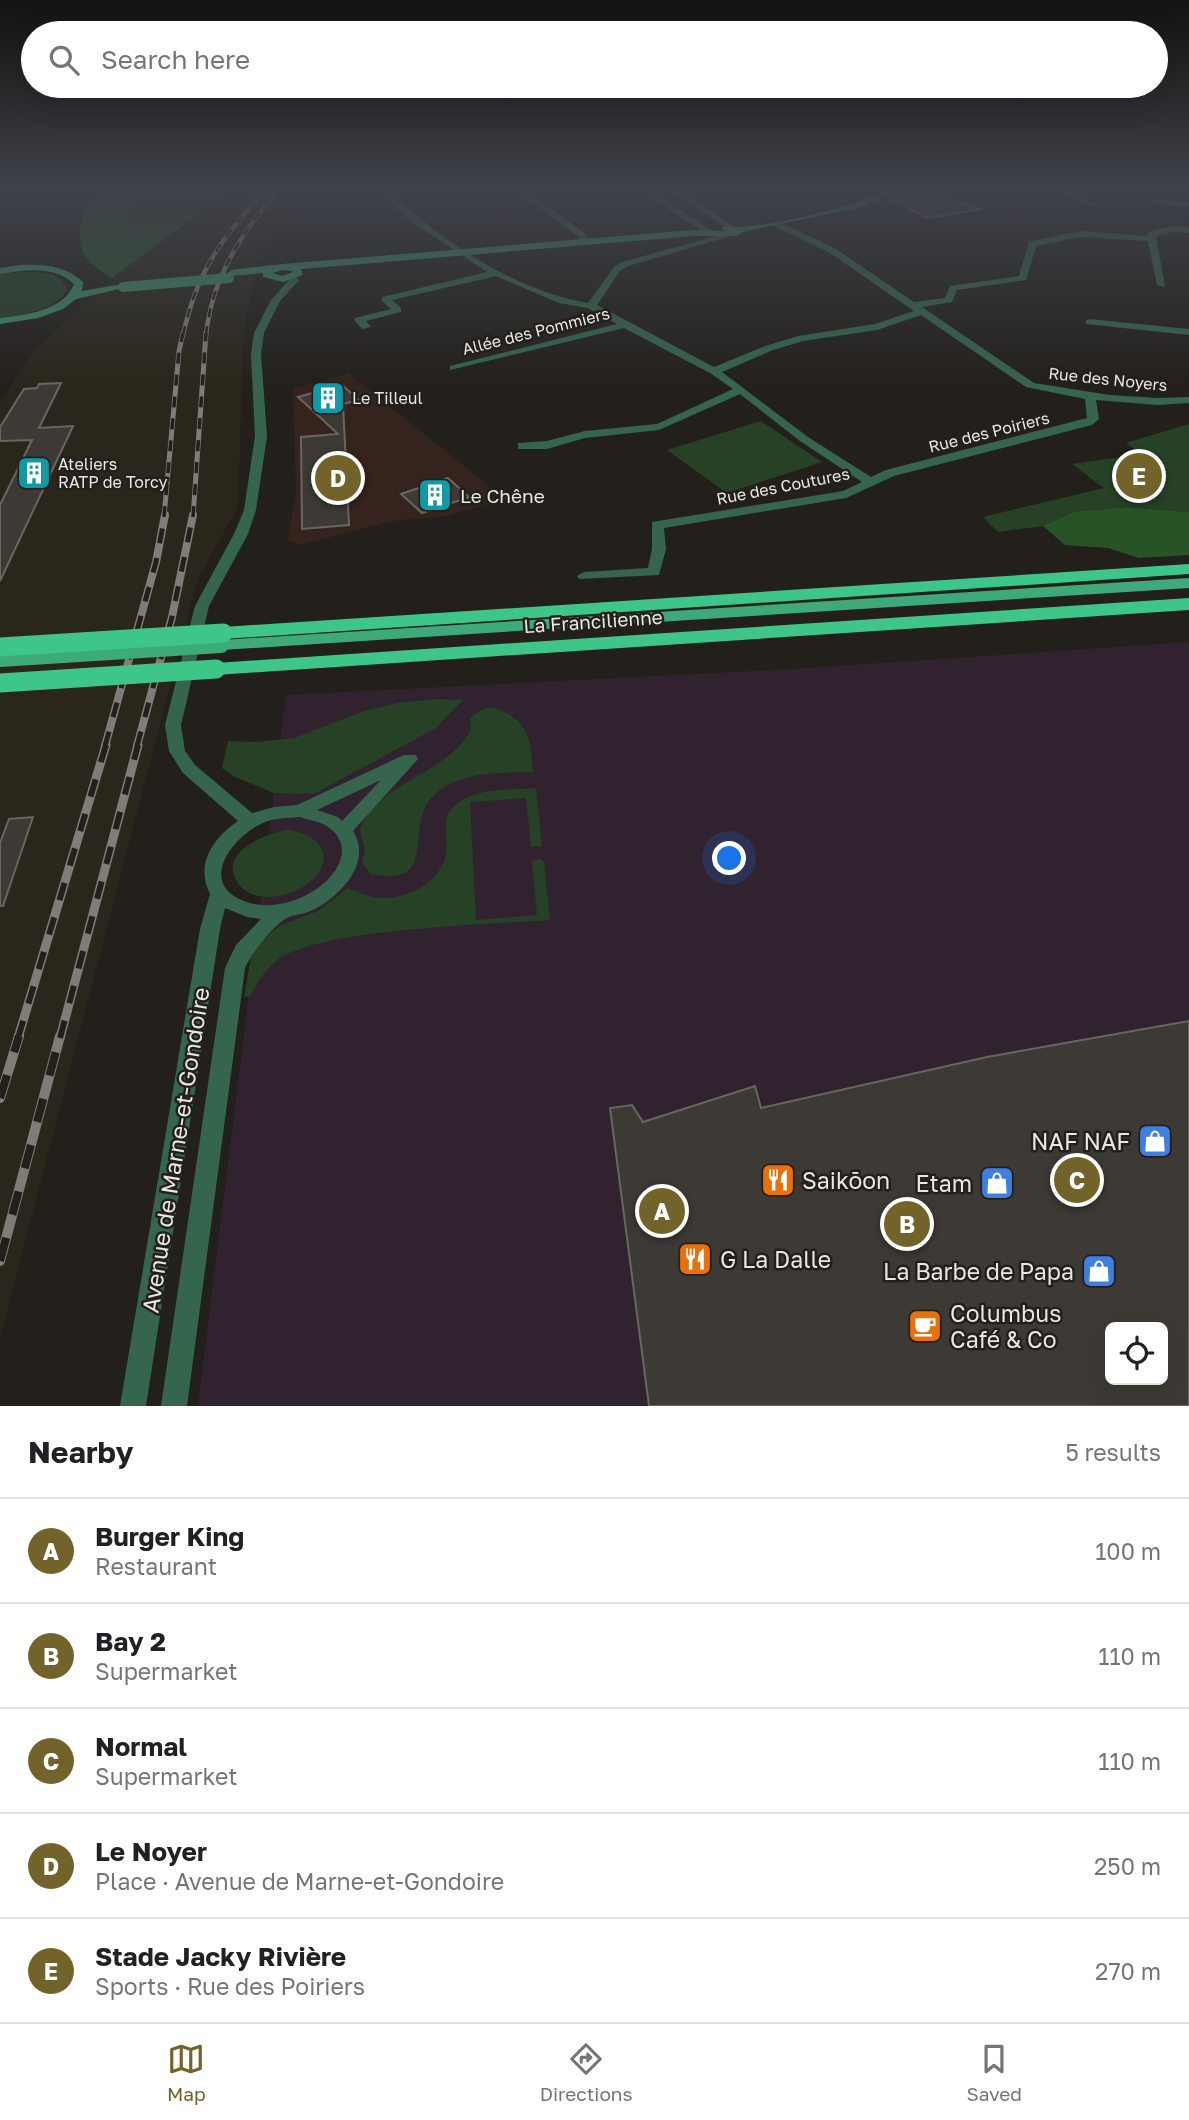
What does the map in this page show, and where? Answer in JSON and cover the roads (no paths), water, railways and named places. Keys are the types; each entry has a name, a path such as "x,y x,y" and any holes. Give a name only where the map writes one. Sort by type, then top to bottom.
{"highway":[{"name":"La Francilienne","path":"0,647 222,639 1189,569"},
{"name":"La Francilienne","path":"0,683 1189,604"}],"main road":[{"path":"0,271 51,270 74,278 79,284 125,285 230,275 272,275 323,265 420,257"},
{"path":"74,296 79,284"},
{"path":"0,321 56,308 74,296 125,285"},
{"path":"0,333 15,319"},
{"path":"0,659 222,639 1189,583"}],"street":[{"name":"Rue des Coutures","path":"468,257 496,273 562,301 591,306 714,371 804,439 869,481 864,487 846,494 657,526 659,549 654,572 584,576"},
{"path":"591,306 617,269 648,257"},
{"name":"Rue des Noyers","path":"841,257 1030,385 1044,390 1090,395 1169,402 1189,400"},
{"path":"714,371 769,348 802,338 877,327 918,308 949,300 953,288 1023,278 1029,257"},
{"path":"1156,257 1162,285"},
{"path":"250,821 189,769 177,751 173,725 202,606 241,534 250,510 261,436 257,344 265,319 294,279 294,272"},
{"path":"366,327 359,320 398,310 384,299 496,273"},
{"path":"272,275 280,295"},
{"path":"1090,322 1189,332"},
{"name":"Allée des Pommiers","path":"454,368 627,324"},
{"path":"522,446 547,445 584,435 659,427 741,389"},
{"name":"Rue des Poiriers","path":"869,481 890,473 1088,423 1093,419 1090,395"},
{"path":"300,811 410,759 344,830"},
{"path":"300,811 318,814 333,821 344,830 351,844 352,859 345,875 334,889 319,900 279,913 255,913 234,907 219,895 211,880 212,864 219,848 232,833 250,821 275,813 300,811"},
{"name":"Avenue de Marne-et-Gondoire","path":"133,1406 210,929 219,895"},
{"name":"Avenue de Marne-et-Gondoire","path":"174,1406 235,968 243,950 279,913"}],"railway":[{"path":"183,335 196,291 213,257"},
{"path":"206,335 215,295 231,257"},
{"path":"164,517 179,351 183,333"},
{"path":"193,517 206,333"},
{"path":"105,746 156,562 165,515"},
{"path":"137,746 172,617 193,515"},
{"path":"18,1038 106,745"},
{"path":"60,1038 138,745"},
{"path":"0,1098 19,1036"},
{"path":"0,1261 60,1036"}],"place":[{"name":"Le Tilleul","path":"328,398"},
{"name":"Ateliers RATP de Torcy","path":"34,473"},
{"name":"Stade Jacky Rivière","path":"1139,476"},
{"name":"Le Noyer","path":"338,478"},
{"name":"Le Chêne","path":"435,495"},
{"name":"NAF NAF","path":"1155,1141"},
{"name":"Saikōon","path":"778,1180"},
{"name":"Normal","path":"1077,1180"},
{"name":"Etam","path":"997,1183"},
{"name":"Burger King","path":"662,1211"},
{"name":"Bay 2","path":"907,1224"},
{"name":"G La Dalle","path":"695,1259"},
{"name":"La Barbe de Papa","path":"1099,1271"},
{"name":"Columbus Café & Co","path":"925,1326"}]}
